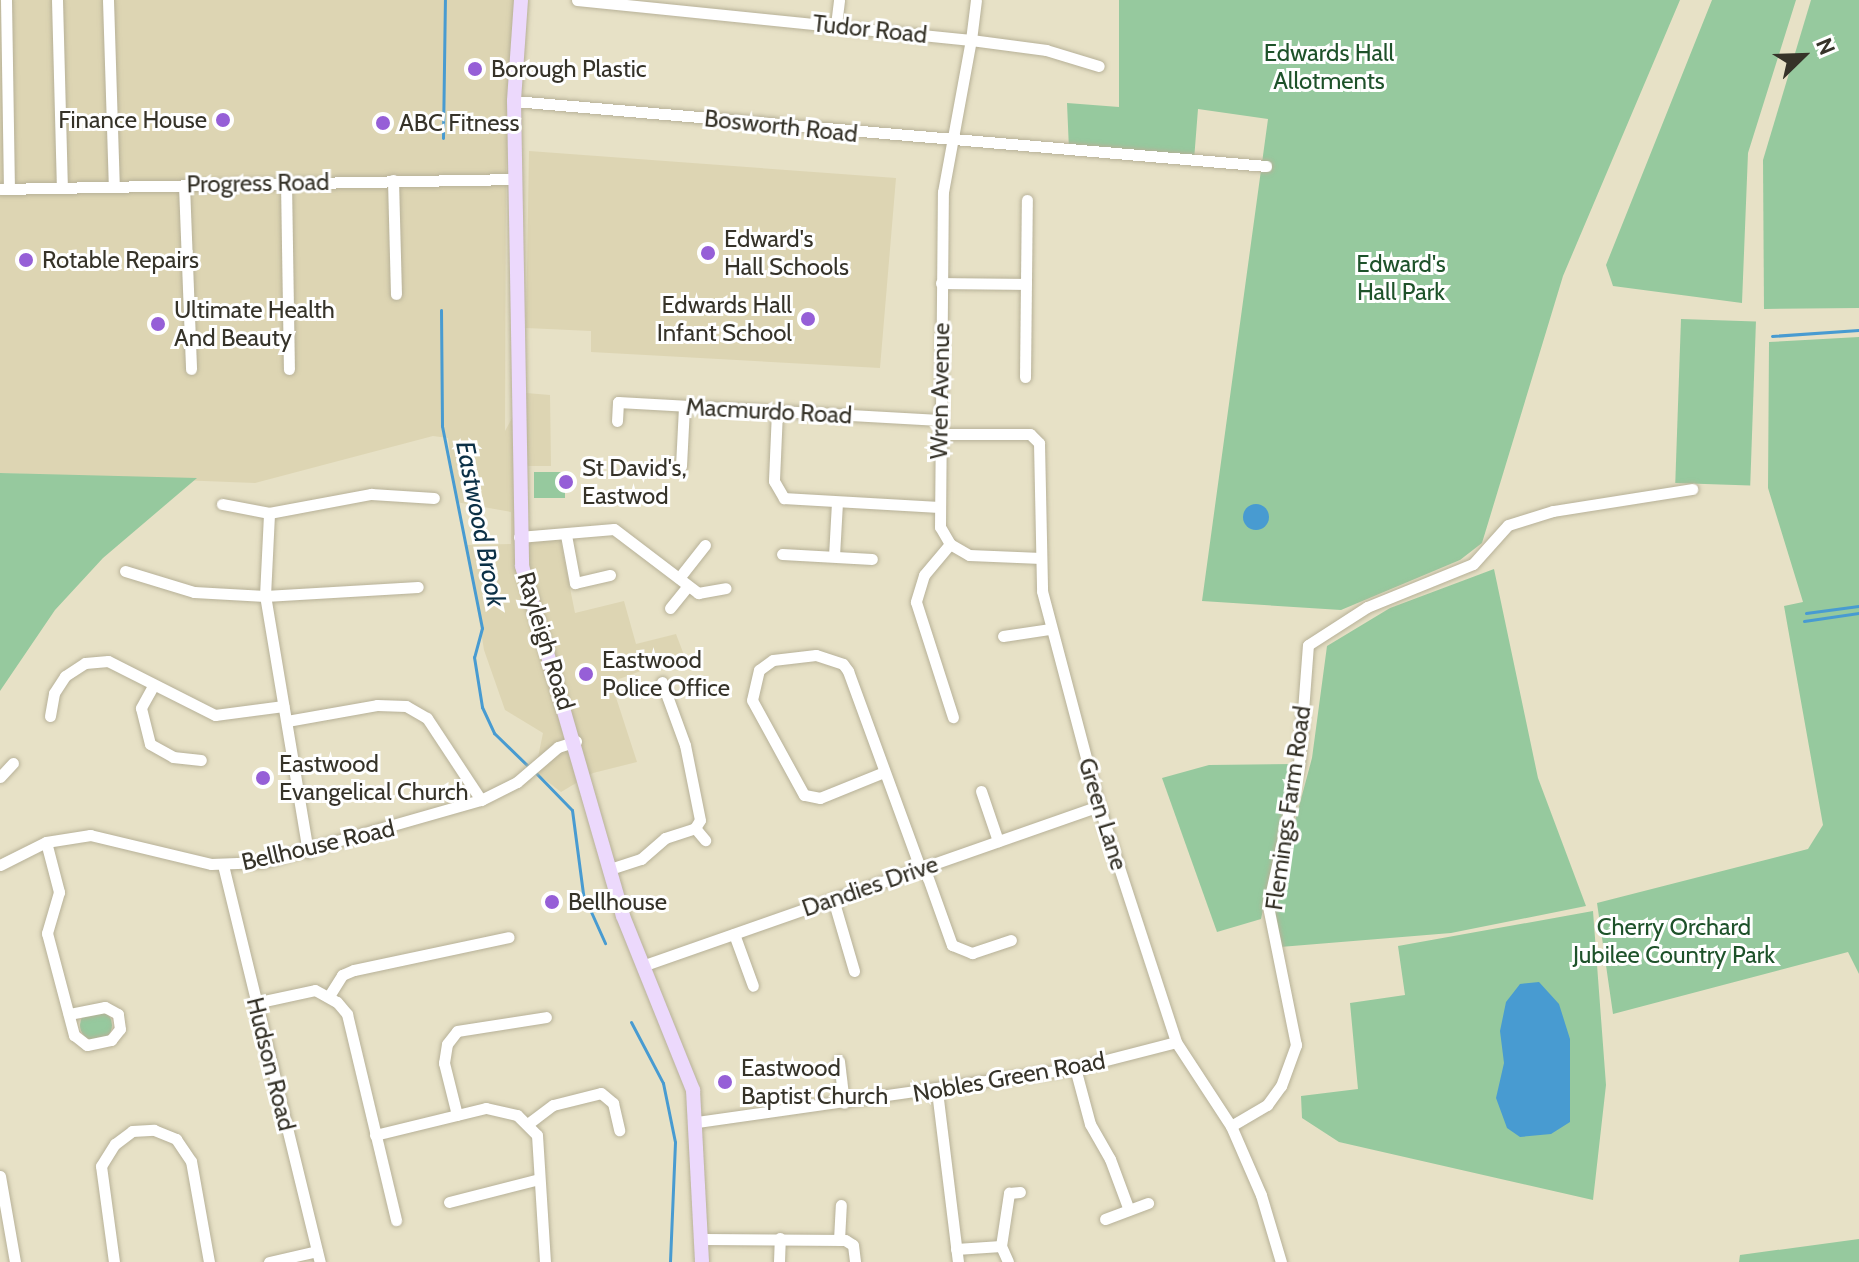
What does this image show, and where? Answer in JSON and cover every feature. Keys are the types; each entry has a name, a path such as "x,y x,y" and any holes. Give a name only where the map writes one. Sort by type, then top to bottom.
{"main road":[{"name":"Rayleigh Road","path":"521,0 514,101 519,537 528,598 576,741 610,869 642,966 689,1075 697,1122 704,1239 702,1262"}],"street":[{"path":"5,189 6,0"},
{"path":"57,0 62,188"},
{"path":"108,0 114,186"},
{"name":"Tudor Road","path":"577,0 629,3 1043,49 1099,66"},
{"path":"836,25 839,0"},
{"name":"Wren Avenue","path":"950,544 940,527 938,507 943,192 976,0"},
{"name":"Bosworth Road","path":"514,101 952,142 1266,166"},
{"name":"Progress Road","path":"5,189 516,179"},
{"path":"393,180 396,294"},
{"path":"286,182 289,369"},
{"path":"184,185 191,369"},
{"path":"1025,377 1027,200"},
{"path":"941,283 1026,284"},
{"name":"Macmurdo Road","path":"617,421 618,402 939,420"},
{"path":"681,466 684,407"},
{"path":"777,411 774,481 778,494 837,502 938,507"},
{"name":"Green Lane","path":"939,434 1024,433 1037,439 1041,558 1050,629 1099,806 1176,1042 1231,1126 1261,1195 1281,1262"},
{"name":"Flemings Farm Road","path":"1231,1126 1267,1105 1281,1086 1296,1045 1268,906 1299,764 1308,645 1367,607 1473,564 1508,525 1553,511 1692,489"},
{"path":"222,504 269,513 371,494 434,498"},
{"path":"834,556 837,502"},
{"path":"269,513 265,596 308,852"},
{"path":"519,537 614,529 701,594 726,588"},
{"path":"566,535 575,583 610,575"},
{"path":"953,717 916,602 924,575 950,544 977,556 1041,558"},
{"path":"670,608 705,545"},
{"path":"782,554 872,559"},
{"path":"125,571 194,592 265,596 418,587"},
{"path":"1003,636 1050,629"},
{"path":"884,772 820,798 804,795 752,700 759,670 782,658 838,659 848,671 952,945 972,953 1011,940"},
{"path":"50,716 54,693 65,676 85,663 108,661 215,715 283,706"},
{"path":"662,682 700,804 695,828"},
{"path":"153,686 141,708 150,744 173,757 201,760"},
{"path":"287,721 377,705 406,706 427,718 481,800"},
{"name":"Bellhouse Road","path":"2,861 46,842 107,836 223,865 308,852 481,800 529,772 558,747 576,741"},
{"path":"0,777 13,763"},
{"path":"981,791 998,841"},
{"name":"Dandies Drive","path":"642,966 1099,806"},
{"path":"695,828 705,840"},
{"path":"610,869 634,862 665,838 695,828"},
{"path":"46,842 59,892 47,933 74,1035 87,1045 111,1040 120,1029 118,1014 105,1007 69,1014"},
{"name":"Hudson Road","path":"223,865 318,1256"},
{"path":"833,899 854,971"},
{"path":"734,934 753,986"},
{"path":"329,996 342,975 354,970 509,937"},
{"path":"255,1003 315,990 329,996 347,1014 396,1220"},
{"path":"457,1115 444,1063 447,1044 457,1031 546,1017"},
{"name":"Nobles Green Road","path":"697,1122 937,1091 1075,1068 1176,1042"},
{"path":"839,1061 844,1103"},
{"path":"1075,1068 1090,1124 1110,1159 1129,1210"},
{"path":"937,1091 958,1262"},
{"path":"529,1123 553,1105 601,1093 613,1103 619,1130"},
{"path":"375,1135 457,1115 502,1108 529,1123 537,1135 545,1262"},
{"path":"114,1262 101,1166 115,1144 132,1131 154,1130 176,1139 191,1161 209,1262"},
{"path":"0,1176 15,1262"},
{"path":"458,1203 539,1179"},
{"path":"1008,1262 1001,1246 1009,1193 1020,1192"},
{"path":"392,1202 406,1199"},
{"path":"1105,1219 1148,1203"},
{"path":"839,1240 841,1205"},
{"path":"779,1262 780,1238"},
{"path":"704,1239 839,1240 853,1245 855,1262"},
{"path":"956,1249 1001,1246"},
{"path":"269,1262 318,1256"}],"shaded area":[{"path":"0,0 514,0 506,170 505,431 526,393 550,395 551,466 526,466 527,535 559,533 575,613 624,601 636,644 676,634 684,655 611,682 637,762 593,773 561,792 535,772 543,733 505,710 484,650 467,545 511,544 511,512 456,502 448,438 433,436 255,483 0,473"},
{"name":"Edward's Hall Schools","path":"529,151 896,178 880,368 591,352 591,331 526,328"}],"green space":[{"name":"Edward's Hall Park","path":"1119,0 1680,0 1563,276 1482,543 1460,560 1341,610 1202,601 1268,119 1198,109 1194,160 1069,150 1067,103 1119,107"},
{"path":"1712,0 1796,0 1748,153 1742,303 1613,286 1606,265"},
{"path":"1811,0 1859,0 1859,308 1764,309 1763,160"},
{"path":"1681,319 1756,322 1750,486 1675,483"},
{"name":"Cherry Orchard Jubilee Country Park","path":"1859,337 1859,974 1848,952 1613,1014 1597,903 1808,849 1823,825 1784,606 1803,602 1768,488 1769,342"},
{"path":"534,472 565,472 565,498 534,498"},
{"path":"0,473 197,478 103,558 55,610 0,691"},
{"path":"1494,569 1538,778 1586,906 1451,933 1280,947 1272,907 1312,758 1327,646 1390,608"},
{"path":"1294,764 1261,919 1217,932 1162,778 1209,765"},
{"path":"1593,911 1606,1085 1593,1200 1339,1142 1302,1118 1301,1096 1358,1089 1350,1003 1405,995 1398,946"},
{"path":"96,1009 107,1014 112,1025 107,1036 96,1041 85,1036 80,1025 85,1014"},
{"path":"1859,1239 1859,1262 1739,1262 1740,1255"}],"water":[{"path":"1256,504 1265,508 1269,517 1265,526 1256,530 1247,526 1243,517 1247,508"},
{"path":"1539,982 1559,1004 1570,1039 1570,1122 1551,1134 1520,1137 1507,1128 1496,1098 1504,1063 1500,1031 1506,1002 1520,984"}],"waterway":[{"name":"Eastwood Brook","path":"443,138 445,0"},
{"name":"Eastwood Brook","path":"441,310 442,426 482,628 474,657 482,707 494,733 529,767"},
{"path":"1772,336 1859,330"},
{"path":"1806,613 1859,606"},
{"path":"1804,621 1859,613"},
{"name":"Eastwood Brook","path":"535,772 572,810 583,894 605,943"},
{"name":"Eastwood Brook","path":"631,1022 663,1083 675,1142 670,1262"}],"place":[{"name":"Borough Plastic","path":"475,69"},
{"name":"Finance House","path":"223,120"},
{"name":"ABC Fitness","path":"383,123"},
{"name":"Edward's Hall Schools","path":"708,253"},
{"name":"Rotable Repairs","path":"26,260"},
{"name":"Edwards Hall Infant School","path":"808,319"},
{"name":"Ultimate Health And Beauty","path":"158,324"},
{"name":"St David's, Eastwod","path":"566,482"},
{"name":"Eastwood Police Office","path":"586,674"},
{"name":"Eastwood Evangelical Church","path":"263,778"},
{"name":"Bellhouse","path":"552,902"},
{"name":"Eastwood Baptist Church","path":"725,1082"}],"park label":[{"name":"Edwards Hall Allotments","path":"1329,67"}]}
